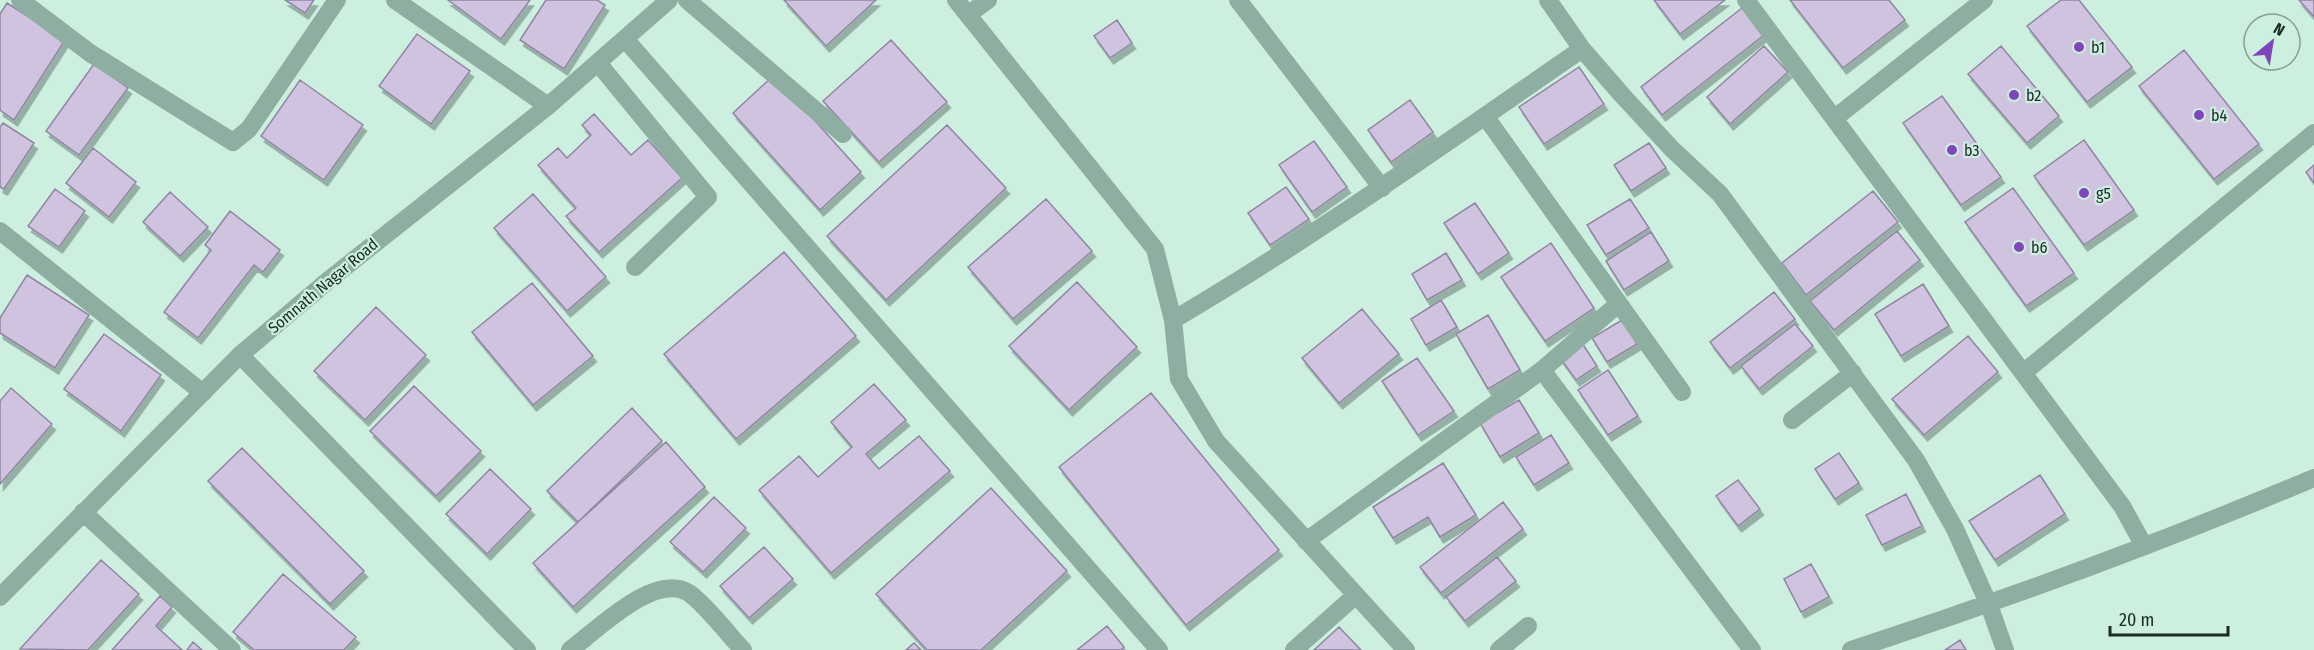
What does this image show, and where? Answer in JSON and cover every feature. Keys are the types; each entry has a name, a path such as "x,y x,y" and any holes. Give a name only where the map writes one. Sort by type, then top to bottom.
{"street":[{"path":"20,0 90,53 233,142 249,129 337,0"},
{"path":"395,0 548,106"},
{"name":"Somnath Nagar Road","path":"0,597 240,356 330,279 548,106 669,0"},
{"path":"687,0 843,134"},
{"path":"956,0 1155,249 1173,320 1179,379 1216,441 1406,650"},
{"path":"969,14 988,0"},
{"path":"1238,0 1382,188"},
{"path":"1548,0 1582,49 1672,149 1720,194 1916,460 1955,529 1989,605 2005,650"},
{"path":"1746,0 2122,506 2144,546"},
{"path":"1835,118 1984,0"},
{"path":"625,39 1159,650"},
{"path":"1173,320 1235,284 1382,188 1582,49"},
{"path":"598,63 708,196 634,267"},
{"path":"1485,116 1617,305 1682,392"},
{"path":"2023,373 2314,133"},
{"path":"0,231 203,393"},
{"path":"1306,541 1542,370 1617,305"},
{"path":"240,356 527,650"},
{"path":"1542,370 1752,650"},
{"path":"1792,420 1853,373"},
{"path":"1851,650 1989,605 2201,525 2314,478"},
{"path":"83,512 232,650"},
{"path":"570,650 648,592 668,587 688,593 743,650"},
{"path":"1294,650 1356,595"},
{"path":"1499,650 1528,626"}],"building":[{"path":"285,0 314,0 305,13"},
{"path":"448,0 530,0 501,39"},
{"path":"546,0 597,0 605,5 564,69 520,40"},
{"path":"784,0 876,0 826,46"},
{"path":"1654,0 1725,0 1680,34"},
{"path":"1790,0 1889,0 1905,20 1843,68"},
{"name":"b1","path":"2061,0 2079,0 2132,67 2087,102 2027,26"},
{"path":"2299,0 2314,0 2314,17"},
{"path":"7,3 65,40 14,120 0,110 0,14"},
{"path":"1742,8 1764,35 1662,115 1641,87"},
{"path":"1117,20 1132,43 1110,58 1094,36"},
{"path":"417,34 470,71 431,124 379,86"},
{"path":"891,40 947,102 879,162 823,101"},
{"path":"1764,46 1788,72 1730,124 1707,97"},
{"name":"b2","path":"2001,46 2059,116 2027,143 1968,74"},
{"name":"b4","path":"2184,50 2259,144 2214,179 2139,86"},
{"path":"94,64 128,88 79,155 46,131"},
{"path":"1579,67 1604,104 1544,144 1519,107"},
{"path":"774,75 861,172 820,210 733,113"},
{"path":"300,80 363,125 324,180 261,136"},
{"name":"b3","path":"1942,96 2001,177 1961,205 1903,123"},
{"path":"1410,100 1433,132 1391,162 1368,130"},
{"path":"594,114 631,155 648,140 682,178 599,252 566,216 576,208 538,165 558,148 567,158 591,135 582,125"},
{"path":"3,123 34,143 4,189 0,187 0,127"},
{"path":"947,125 1006,188 886,300 827,236"},
{"name":"g5","path":"2084,140 2134,210 2084,245 2034,176"},
{"path":"1314,141 1347,187 1312,212 1279,165"},
{"path":"1649,143 1666,168 1631,191 1614,165"},
{"path":"93,148 136,182 109,217 66,183"},
{"path":"2314,165 2314,183 2306,172"},
{"path":"1286,187 1309,219 1270,245 1248,213"},
{"name":"b6","path":"2013,188 2074,273 2026,306 1965,222"},
{"path":"55,189 85,211 59,247 28,226"},
{"path":"1873,191 1898,222 1806,295 1782,263"},
{"path":"170,192 208,227 180,256 143,222"},
{"path":"533,194 606,277 567,311 494,228"},
{"path":"1046,199 1092,251 1013,319 968,267"},
{"path":"1630,199 1649,228 1606,255 1587,225"},
{"path":"1475,203 1509,253 1478,274 1444,223"},
{"path":"230,211 280,250 263,272 254,265 198,338 164,312 211,250 205,245"},
{"path":"1897,231 1920,260 1834,330 1810,301"},
{"path":"1651,232 1669,261 1624,290 1606,261"},
{"path":"1551,243 1594,308 1545,341 1501,277"},
{"path":"784,252 856,336 736,439 664,354"},
{"path":"1446,253 1462,280 1427,300 1412,274"},
{"path":"27,275 89,315 55,368 0,333 0,318"},
{"path":"1077,282 1137,347 1069,410 1009,346"},
{"path":"532,283 593,356 533,405 472,332"},
{"path":"1923,284 1949,326 1901,356 1875,314"},
{"path":"1774,292 1795,319 1730,368 1710,342"},
{"path":"1441,300 1457,327 1426,345 1411,319"},
{"path":"376,307 426,355 365,420 314,371"},
{"path":"1362,309 1399,354 1339,403 1302,358"},
{"path":"1488,315 1520,370 1488,389 1456,334"},
{"path":"1622,320 1637,344 1607,362 1592,338"},
{"path":"1795,324 1813,346 1759,389 1741,366"},
{"path":"104,334 161,375 121,431 64,389"},
{"path":"1968,336 1998,372 1924,435 1892,399"},
{"path":"1582,343 1597,366 1576,380 1560,358"},
{"path":"1417,358 1454,411 1418,435 1382,381"},
{"path":"1608,370 1638,416 1608,435 1578,390"},
{"path":"874,384 906,420 866,454 879,469 919,436 950,471 831,573 759,490 799,456 818,477 852,447 831,422"},
{"path":"414,386 481,451 436,496 370,431"},
{"path":"11,388 52,424 0,484 0,401"},
{"path":"1151,393 1279,550 1186,625 1059,467"},
{"path":"1519,400 1539,433 1500,457 1480,423"},
{"path":"632,408 662,441 578,522 547,491"},
{"path":"1551,435 1569,463 1534,485 1516,457"},
{"path":"666,442 705,487 573,607 533,563"},
{"path":"242,448 364,571 330,604 208,481"},
{"path":"1839,453 1859,483 1835,499 1815,469"},
{"path":"1443,463 1476,515 1440,537 1428,517 1393,538 1373,507"},
{"path":"490,469 531,509 487,554 446,514"},
{"path":"2040,475 2065,514 1995,560 1969,521"},
{"path":"1738,480 1760,509 1738,526 1716,496"},
{"path":"991,488 1067,571 981,650 927,650 876,594"},
{"path":"1906,494 1922,526 1882,545 1866,515"},
{"path":"714,497 746,528 703,572 670,542"},
{"path":"1503,502 1523,529 1441,593 1420,567"},
{"path":"764,547 793,579 749,618 720,586"},
{"path":"1497,557 1516,581 1465,621 1446,597"},
{"path":"101,560 139,594 88,650 20,649"},
{"path":"1811,564 1829,597 1801,612 1784,579"},
{"path":"283,574 356,637 344,650 254,650 233,632"},
{"path":"160,596 172,607 156,626 182,650 112,650"},
{"path":"1107,626 1124,647 1121,650 1077,650"},
{"path":"1339,627 1361,650 1314,650"},
{"path":"1960,640 1966,650 1945,650"},
{"path":"193,642 202,650 187,650"},
{"path":"914,643 921,650 906,650"}],"place":[{"name":"b1","path":"2079,47"},
{"name":"b2","path":"2014,95"},
{"name":"b4","path":"2199,115"},
{"name":"b3","path":"1952,150"},
{"name":"g5","path":"2084,193"},
{"name":"b6","path":"2019,247"}]}
